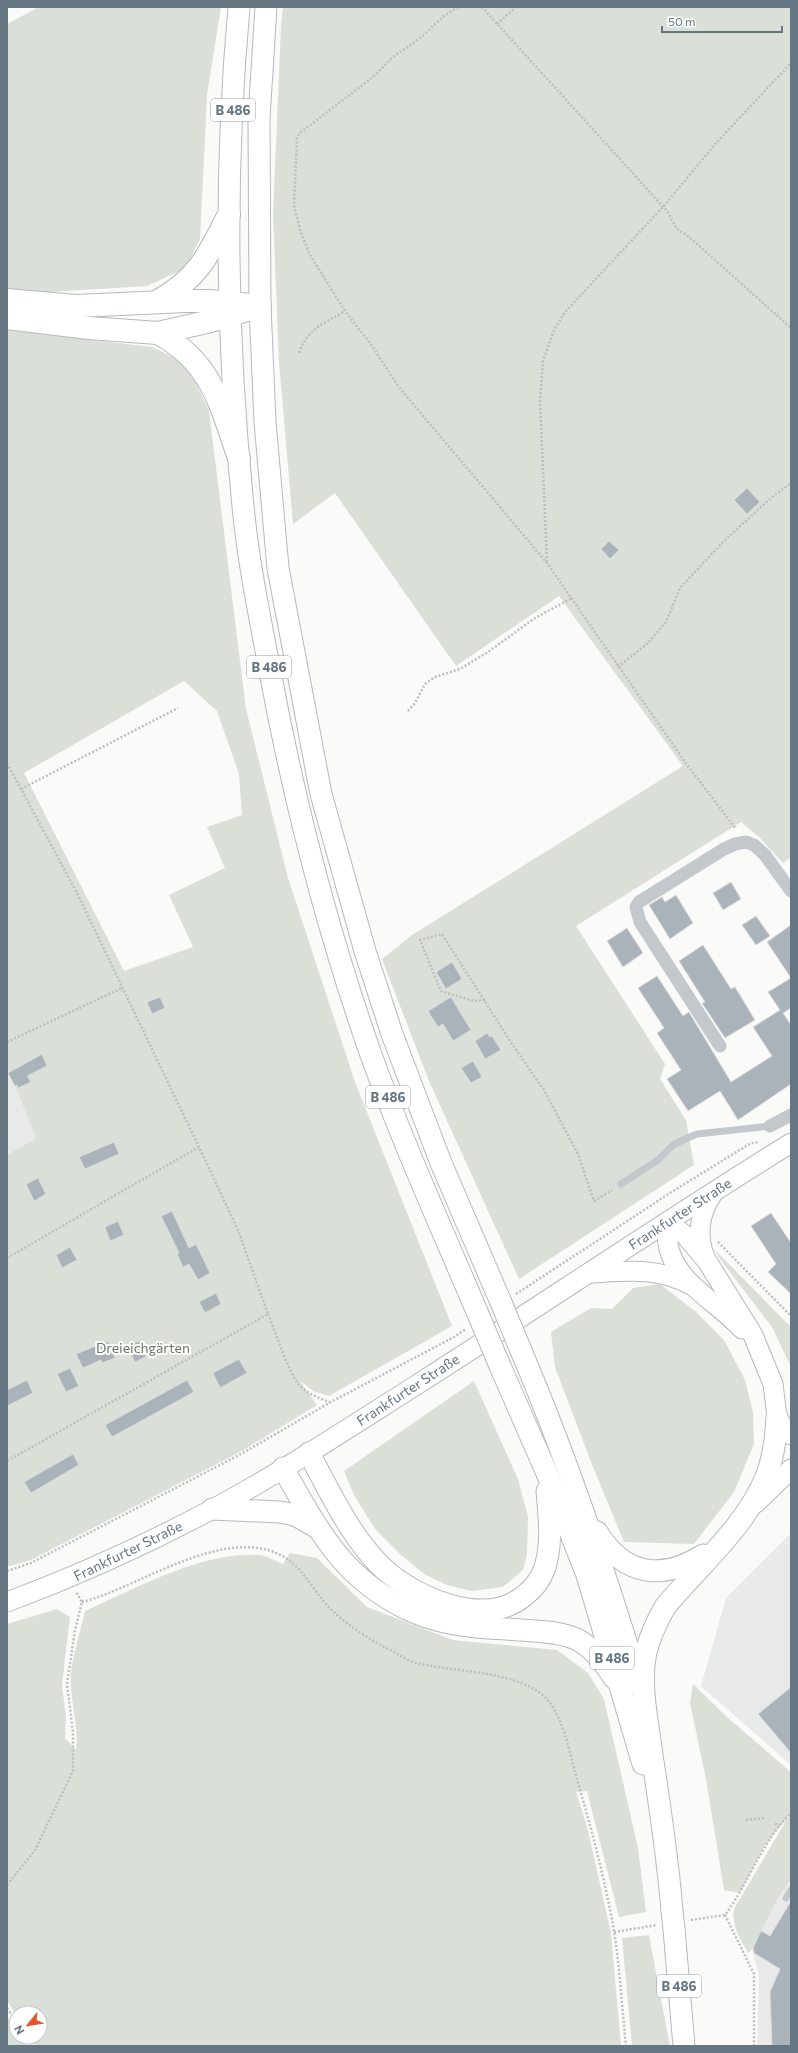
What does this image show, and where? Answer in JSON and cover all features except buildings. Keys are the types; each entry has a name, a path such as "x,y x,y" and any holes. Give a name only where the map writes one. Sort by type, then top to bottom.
{"highway":[{"path":"155,302 182,286 197,270 229,214"},
{"path":"7,300 76,306 186,301 230,309"},
{"path":"7,318 89,328 158,333 230,309 260,306"},
{"path":"158,333 188,353 205,374 221,407 239,458"}],"main road":[{"name":"B 486","path":"239,7 229,214 230,309 239,458 243,509 254,584 280,725 296,799 315,874 370,1053 416,1169 546,1471 587,1575 622,1690 666,1849"},
{"name":"B 486","path":"266,7 259,118 260,306 265,422 278,568 321,794 363,943 392,1034 441,1163 551,1419 618,1612 645,1706"},
{"name":"Frankfurter Straße","path":"7,1602 68,1579 141,1546 212,1509 309,1453 791,1143"},
{"name":"B 486","path":"684,2046 666,1849 645,1706 644,1670 646,1652 658,1619 675,1596 718,1547 758,1495 771,1464 776,1437 784,1417 762,1354 753,1335 702,1251 700,1233 705,1205 713,1193"},
{"name":"B 486","path":"667,1222 685,1235 707,1261"},
{"name":"B 486","path":"667,1222 668,1244 672,1255 683,1273 695,1287 740,1326 762,1354"},
{"name":"B 486","path":"587,1274 633,1270 651,1271 678,1278 695,1287"},
{"path":"784,1417 785,1430 791,1435"},
{"path":"309,1453 340,1510 370,1553 385,1569 415,1592 462,1607 481,1610 503,1607 519,1600 532,1589 544,1570 548,1550 550,1524 546,1471"},
{"path":"283,1468 316,1527 341,1560 353,1572 387,1598 407,1609 445,1623 487,1628 544,1631 571,1637 587,1646 600,1659 622,1690"},
{"path":"746,1512 791,1469"},
{"path":"576,1489 604,1543 610,1550 630,1565 643,1570 670,1571 682,1568 718,1547"},
{"path":"212,1509 280,1512 295,1515 316,1527"}],"street":[{"path":"720,1046 640,922 636,907 639,902 724,850 735,844 746,842 754,845 765,855 791,891"},
{"path":"770,1126 791,1115"}],"lane":[{"path":"621,1184 658,1160 673,1145 697,1134 770,1126"},
{"path":"786,1898 791,1890"}],"path":[{"path":"458,7 444,16 419,39 393,57 373,77 307,126 297,138 294,206 300,230 310,255 346,311 372,346 398,386 547,562 685,762 746,842"},
{"path":"482,7 663,207 677,229 687,235 791,328"},
{"path":"497,24 516,7"},
{"path":"547,562 540,400 543,361 554,330 565,312 663,207 717,142 791,63"},
{"path":"299,353 302,343 308,334 346,311"},
{"path":"618,667 648,643 666,622 680,588 724,541 772,497 791,483"},
{"path":"408,711 415,703 425,684 435,677 465,665 488,652 535,618 572,598"},
{"path":"21,789 178,708"},
{"path":"7,763 77,893 238,1230 291,1373 300,1386 329,1403"},
{"path":"485,1000 474,1001 441,991 420,940 442,934 485,1000 512,1044 544,1090 578,1154 594,1201 621,1184"},
{"path":"7,1042 122,988"},
{"path":"7,1258 199,1147"},
{"path":"700,1233 712,1236 791,1316"},
{"path":"7,1461 268,1314"},
{"path":"7,1571 31,1563 241,1454"},
{"path":"7,1885 35,1850 73,1771 73,1733 66,1684 75,1630 82,1602 102,1597 181,1562 243,1546 260,1547 284,1556 296,1566 324,1601 346,1623 381,1645 413,1662 503,1678 531,1687 545,1697 555,1710 565,1734 591,1830 614,1932 626,2046"},
{"path":"754,2046 754,1974 725,1915 740,1893 763,1848 791,1813"},
{"path":"746,1820 764,1818"},
{"path":"775,1824 780,1825"}],"shaded area":[{"path":"7,1066 36,1138 7,1155"},
{"path":"791,1533 791,1765 701,1686 726,1598"},
{"path":"791,1879 791,2046 757,2046 759,1976 752,1949 777,1900"}],"green space":[{"path":"39,7 221,7 207,95 200,239 186,268 147,286 33,293 7,288 7,24"},
{"path":"283,7 791,7 791,857 783,863 759,837 741,822 576,926 665,1064 660,1079 686,1120 694,1165 519,1279 429,1081 382,959 412,935 683,766 559,596 456,666 335,493 293,524 279,363 273,214"},
{"name":"Dreieichgärten","path":"7,330 152,347 180,360 195,381 209,411 246,709 288,878 355,1082 452,1326 329,1396 313,1391 299,1380 317,1405 240,1452 31,1560 7,1567 7,1155 36,1138 7,1066","holes":["184,681 217,711 239,774 242,815 207,827 225,868 169,895 193,947 124,971 24,773"]},
{"path":"713,1248 791,1327 791,1367 772,1327"},
{"path":"660,1284 696,1312 724,1340 745,1380 753,1412 754,1444 734,1492 694,1544 624,1542 593,1467 555,1367 551,1332 591,1308 612,1309 633,1288"},
{"path":"474,1381 518,1479 528,1517 527,1554 523,1570 503,1587 471,1591 447,1585 424,1574 401,1555 375,1529 354,1495 344,1471"},
{"path":"290,1553 317,1558 367,1607 453,1640 557,1650 588,1673 604,1699 638,1848 646,1912 619,1917 587,1791 576,1792 587,1826 611,1933 621,2046 35,2046 48,2045 48,2005 10,2005 7,2001 7,1624 57,1609 70,1617 62,1685 66,1717 65,1738 76,1750 77,1734 71,1678 73,1659 85,1611 169,1573 215,1559 237,1555 261,1555 283,1564"},
{"path":"693,1684 728,1718 791,1772 791,1813 763,1848 740,1893 724,1890 706,1779 690,1703"},
{"path":"791,1816 791,1879 777,1900 752,1949 748,1953 735,1926 733,1915 734,1909 787,1819"},
{"path":"649,1935 670,2046 632,2046 622,1938"},
{"path":"7,2016 8,2045 26,2046 7,2046"}]}
